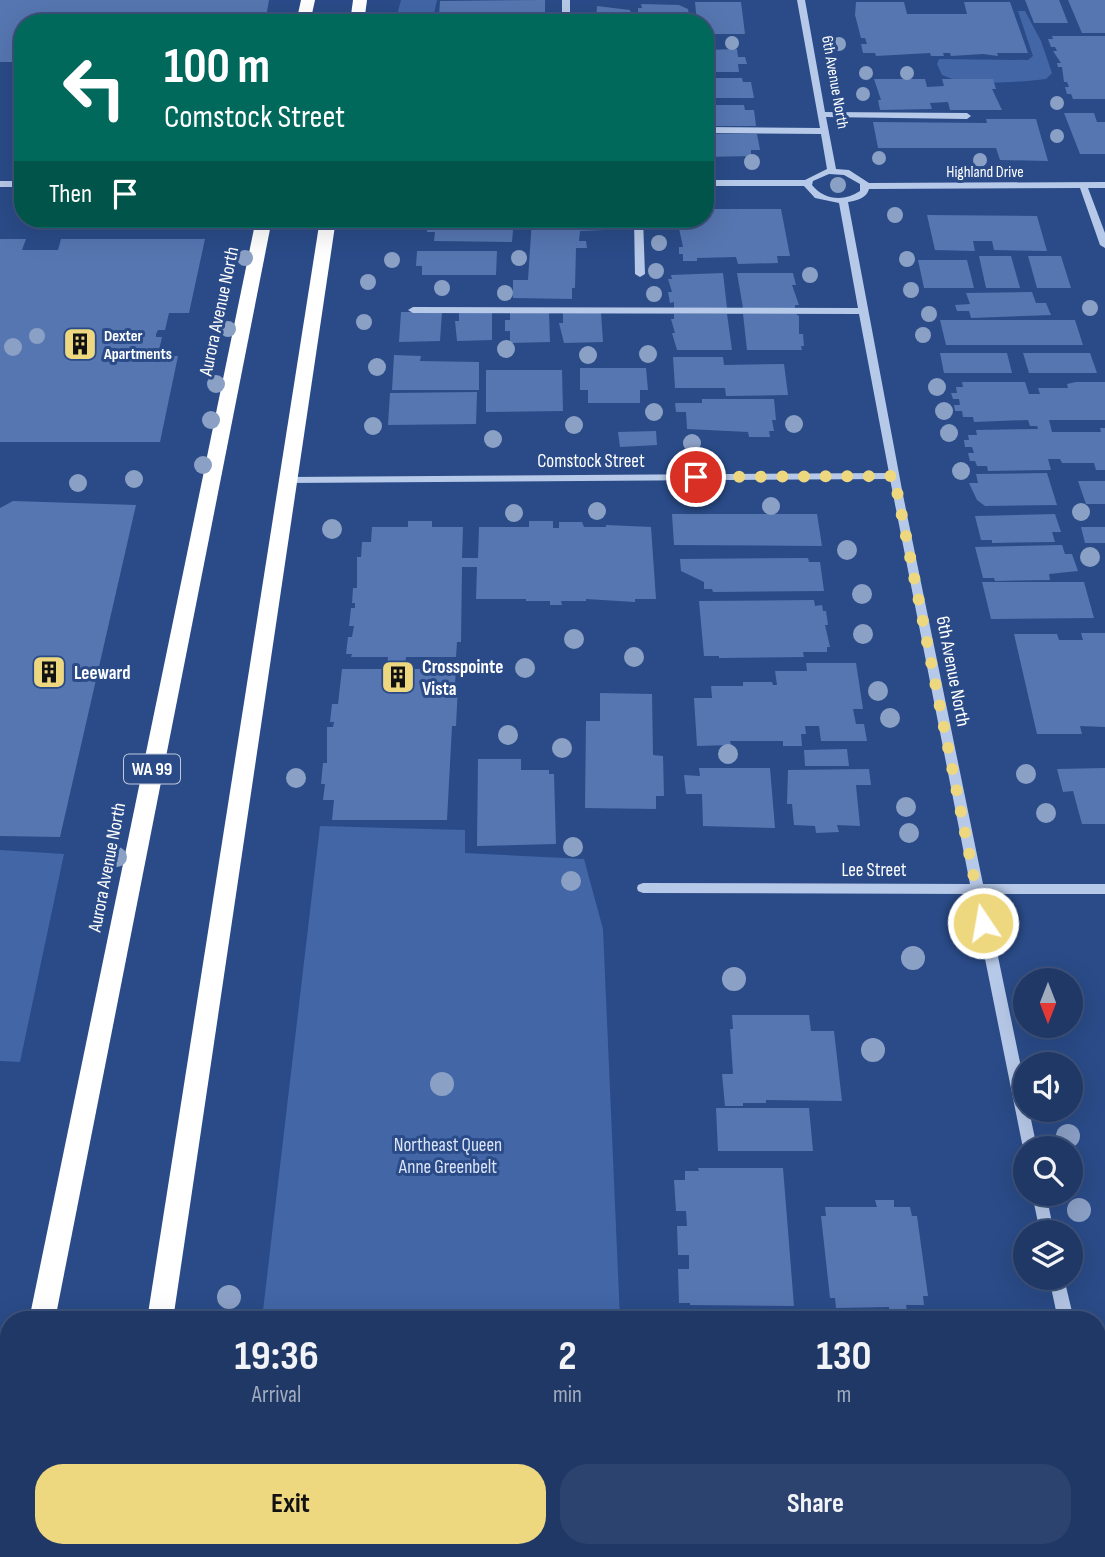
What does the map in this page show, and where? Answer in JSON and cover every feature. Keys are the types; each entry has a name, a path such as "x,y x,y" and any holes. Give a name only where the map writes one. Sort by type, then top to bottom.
{"highway":[{"name":"Aurora Avenue North","path":"44,1311 262,228"},
{"path":"161,1311 327,228"}],"street":[{"name":"6th Avenue North","path":"801,0 832,171"},
{"path":"822,114 967,116"},
{"path":"714,130 825,131"},
{"path":"714,183 808,183 814,176 832,171 854,175 865,186 860,196 843,201 816,195 808,183"},
{"path":"1083,185 1105,245"},
{"name":"Highland Drive","path":"865,186 1105,185"},
{"name":"6th Avenue North","path":"843,201 894,476 1027,1136"},
{"path":"638,228 640,274"},
{"path":"413,310 863,311"},
{"name":"Comstock Street","path":"288,480 894,476"},
{"name":"Lee Street","path":"643,888 1105,889"},
{"path":"1060,1290 1064,1311"}],"green space":[{"path":"401,0 437,0 434,14 397,14"},
{"path":"1018,11 1025,11 1041,41 1052,73 1046,79 979,82 942,75 937,64 939,59 1028,60 1033,56"},
{"path":"72,228 213,228 71,230"},
{"name":"Northeast Queen Anne Greenbelt","path":"320,826 465,830 465,853 584,859 603,929 620,1311 263,1311"},
{"path":"0,850 64,854 20,1062 0,1061"}],"building":[{"path":"0,0 269,0 267,14 14,14 14,62 0,62"},
{"path":"545,0 545,14 439,14 440,1"},
{"path":"1025,0 1059,0 1068,23 1034,23"},
{"path":"1068,0 1105,0 1105,33 1082,33"},
{"path":"695,2 741,2 745,34 714,34 714,14 696,14"},
{"path":"856,2 904,2 907,14 967,14 964,2 1010,2 1028,53 997,53 998,56 951,56 950,53 943,53 944,56 931,56 930,53 876,56 875,53 863,53 861,44 867,44 865,38 861,38 855,15"},
{"path":"641,4 679,5 688,9 689,14 638,14 638,8 642,8"},
{"path":"597,6 630,10 631,14 597,14"},
{"path":"1052,36 1105,36 1105,99 1073,99 1071,94 1067,94 1065,87 1069,87 1067,82 1064,82 1062,67 1058,67 1057,63 1061,63 1053,51 1057,51 1055,47 1051,47 1048,39 1053,39"},
{"path":"737,49 738,57 745,57 747,64 738,64 739,72 714,72 714,50"},
{"path":"714,78 742,78 743,82 751,82 754,98 714,98"},
{"path":"874,79 925,79 927,87 944,86 942,79 993,79 996,89 992,89 1002,110 950,110 948,102 930,103 932,109 880,110 878,100 881,100"},
{"path":"714,105 744,105 745,110 754,110 756,126 714,126"},
{"path":"1064,113 1094,113 1097,122 1105,122 1105,154 1080,154"},
{"path":"986,119 1036,119 1048,161 1000,160 996,148 878,148 873,122 987,123"},
{"path":"714,134 757,134 760,150 751,150 751,156 714,157"},
{"path":"714,209 781,209 790,256 777,256 778,263 738,264 736,257 683,261 679,247 683,247 679,228 714,228"},
{"path":"927,215 1037,216 1047,251 994,250 992,241 973,241 975,251 935,250"},
{"path":"427,228 513,230 512,242 434,241 435,232 427,232"},
{"path":"531,228 630,228 580,231 579,241 586,241 587,248 576,248 575,288 572,288 572,299 513,298 513,280 528,280"},
{"name":"Dexter Apartments","path":"0,239 26,239 22,250 58,250 61,239 205,239 189,313 169,313 165,330 158,330 156,334 156,337 162,337 159,350 154,350 152,356 178,356 160,442 0,442"},
{"path":"417,251 497,251 496,275 422,275 422,266 416,266"},
{"path":"979,256 1011,256 1020,288 986,288"},
{"path":"1028,256 1061,256 1071,288 1037,288"},
{"path":"918,260 967,260 974,288 924,288"},
{"path":"723,273 727,308 674,308 674,302 670,303 668,292 672,292 668,279 672,279 671,275"},
{"path":"737,273 793,273 796,285 792,285 799,305 795,305 795,308 743,308"},
{"path":"1032,292 1036,303 1046,303 1051,315 971,318 969,311 957,311 955,305 970,304 966,293"},
{"path":"401,312 442,312 440,341 399,342"},
{"path":"492,312 492,340 457,341 455,321 459,321 459,313"},
{"path":"510,313 549,313 550,342 510,343 510,331 505,331 505,320 510,320"},
{"path":"563,313 601,313 603,342 564,343 559,323 563,323"},
{"path":"674,314 727,314 732,350 677,350 672,333 675,333 671,319 674,319"},
{"path":"743,314 796,314 799,316 799,334 803,334 802,350 747,350"},
{"path":"940,320 1075,320 1083,345 946,345"},
{"path":"940,353 1007,353 1012,373 944,373"},
{"path":"1023,353 1090,353 1097,373 1029,373"},
{"path":"394,355 421,356 420,361 479,362 479,390 392,390"},
{"path":"673,357 723,357 724,365 784,364 788,395 726,396 725,388 675,388"},
{"path":"580,368 646,368 648,390 640,390 640,403 588,403 588,390 580,390"},
{"path":"486,370 562,370 563,411 486,412"},
{"path":"962,382 1025,382 1029,394 1040,394 1038,388 1068,388 1067,384 1076,382 1105,382 1105,420 1049,420 1052,432 1101,432 1100,428 1105,428 1105,470 1096,470 1094,463 1062,463 1060,459 1048,459 1051,470 988,471 987,466 977,466 975,461 970,461 968,453 974,453 972,447 965,447 964,440 969,440 968,435 977,435 976,430 1038,429 1037,426 1030,426 1028,420 974,422 973,417 963,417 962,411 955,411 954,405 960,405 959,399 953,399 951,393 957,393 956,387 963,387"},
{"path":"477,392 476,424 388,425 390,393"},
{"path":"702,399 774,399 774,431 769,431 770,437 749,437 748,432 687,429 686,412 676,412 675,403 702,403"},
{"path":"656,431 657,445 620,447 618,432"},
{"path":"1047,473 1057,505 985,506 977,500 969,483 978,483 976,474"},
{"path":"1078,481 1105,481 1105,504 1086,504"},
{"name":"Leeward","path":"13,501 136,505 60,837 0,836 0,508"},
{"path":"672,514 817,514 822,546 674,545"},
{"path":"1055,514 1061,532 1052,532 1055,542 992,543 992,540 981,540 975,516"},
{"name":"Crosspointe Vista","path":"408,521 432,521 432,527 463,527 462,558 478,558 479,527 529,527 529,521 553,521 553,528 559,528 559,522 582,522 584,527 651,527 656,599 635,599 635,602 586,599 561,601 562,605 550,605 550,601 526,599 476,599 477,567 462,567 461,642 457,642 456,657 406,657 405,669 456,669 456,726 452,726 447,820 332,820 334,800 323,800 325,784 321,784 323,763 327,763 327,727 333,727 334,722 330,722 332,704 338,704 342,669 387,669 388,657 351,657 352,654 346,654 348,637 352,637 354,626 349,626 351,608 355,608 355,603 352,603 353,588 357,588 357,557 361,557 362,542 371,542 372,527 408,527"},
{"path":"1081,527 1105,527 1105,543 1085,543"},
{"path":"1062,545 1065,554 1072,554 1078,571 1049,574 1050,580 995,581 994,578 983,578 975,547"},
{"path":"808,558 809,562 820,562 824,591 713,592 712,589 704,589 704,582 681,571 680,559"},
{"path":"982,582 1084,582 1094,618 991,619"},
{"path":"814,600 815,606 822,605 823,611 826,611 828,625 825,625 830,647 827,647 827,652 803,652 804,657 704,656 699,601"},
{"path":"1081,633 1105,633 1105,727 1080,726 1082,734 1037,734 1014,634 1057,634 1059,640 1083,640"},
{"path":"806,663 856,663 863,709 853,709 856,724 864,724 867,741 821,741 819,726 805,726 806,734 801,734 802,746 783,746 783,741 730,741 731,745 697,746 694,698 712,698 711,686 743,686 743,682 772,682 777,685 775,671 807,671"},
{"path":"600,693 652,694 653,755 663,756 664,796 656,796 656,809 585,808 586,721 600,721"},
{"path":"847,749 849,766 805,766 804,750"},
{"path":"478,759 521,759 521,770 549,770 549,774 554,774 556,844 477,846"},
{"path":"699,768 770,768 775,828 703,826 702,794 686,794 684,775 700,776"},
{"path":"1105,768 1105,824 1082,824 1073,791 1063,792 1057,769"},
{"path":"869,769 871,785 856,785 860,826 837,825 839,832 816,833 815,826 794,825 792,804 787,804 788,770"},
{"path":"732,1015 809,1015 811,1031 834,1031 842,1101 766,1100 766,1103 725,1106 722,1074 733,1074 730,1029 733,1029"},
{"path":"716,1108 809,1108 813,1151 718,1151"},
{"path":"698,1168 783,1168 794,1306 679,1303 678,1269 689,1269 689,1255 678,1255 677,1226 687,1226 686,1211 676,1211 674,1180 685,1180 685,1171 699,1171"},
{"path":"875,1200 894,1200 894,1207 910,1207 912,1216 917,1216 928,1296 923,1296 924,1305 906,1305 907,1311 889,1311 889,1307 836,1308 835,1298 830,1298 821,1216 826,1216 825,1207 877,1207"}],"place":[{"name":"Dexter Apartments","path":"80,344"},
{"name":"Leeward","path":"49,672"},
{"name":"Crosspointe Vista","path":"398,677"}],"route":[{"path":"696,477 894,476 983,923"}]}
